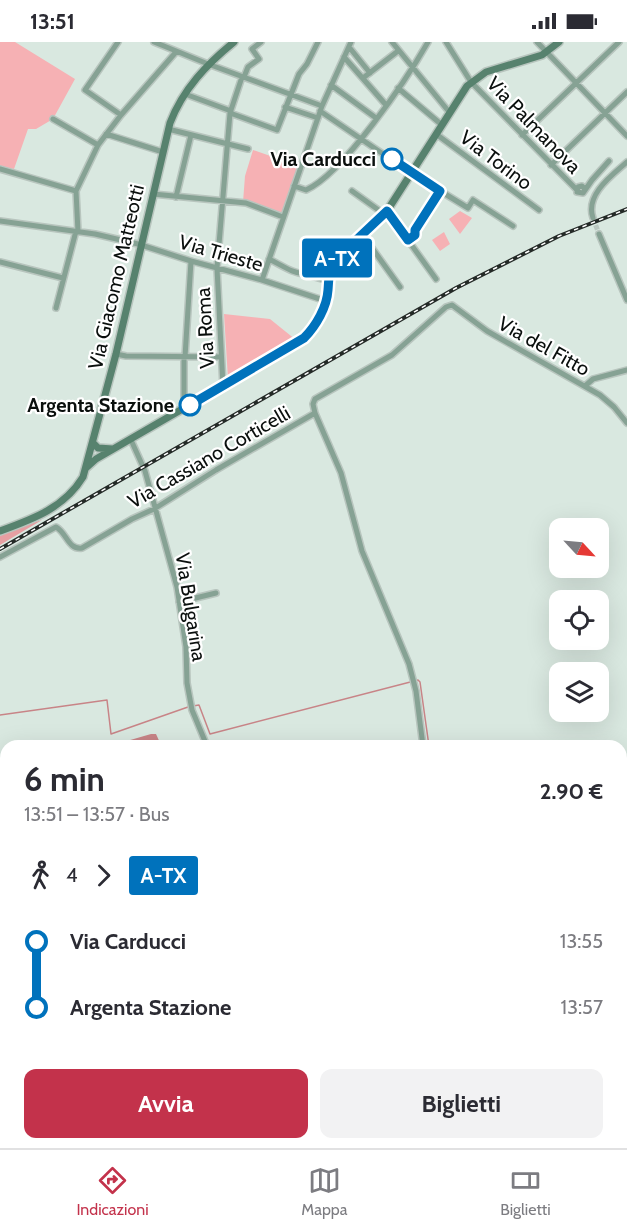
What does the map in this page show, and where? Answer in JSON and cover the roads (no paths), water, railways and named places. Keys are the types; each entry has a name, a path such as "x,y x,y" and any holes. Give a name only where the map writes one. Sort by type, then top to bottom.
{"street":[{"path":"118,42 85,90 121,115"},
{"path":"154,42 321,108 440,191 468,208 473,200 513,226"},
{"name":"Via Roma","path":"223,386 217,268 230,112 248,67 259,58 252,49 261,42"},
{"path":"185,94 277,130 299,74 318,42"},
{"path":"392,42 450,113"},
{"name":"Via Palmanova","path":"446,42 471,82 551,165 581,188 592,180 609,161"},
{"path":"537,42 627,136"},
{"path":"305,275 317,272 333,262 386,213 471,82 490,70 536,57 559,42"},
{"path":"522,135 619,42"},
{"name":"Via Giacomo Matteotti","path":"0,531 34,518 59,505 73,491 86,468 116,354 168,129 185,94 208,64 232,43"},
{"path":"262,280 321,108 351,44 370,73"},
{"path":"293,188 306,190 328,176 386,105 412,69 424,44"},
{"path":"363,78 399,51"},
{"path":"56,308 77,231 76,191 98,145 176,52"},
{"path":"344,57 386,105"},
{"path":"331,85 376,118"},
{"path":"398,88 442,125"},
{"path":"551,165 627,92"},
{"path":"285,107 318,118"},
{"path":"53,119 98,145"},
{"path":"168,129 248,149"},
{"path":"106,134 163,152"},
{"name":"Via Torino","path":"436,134 539,210"},
{"path":"176,197 190,135"},
{"path":"593,218 590,210 593,199 627,160"},
{"path":"0,169 76,191"},
{"path":"352,191 386,213 436,279"},
{"path":"153,194 252,205 283,217"},
{"name":"Via Trieste","path":"0,221 77,231 141,245 326,301"},
{"path":"362,234 400,288"},
{"path":"599,234 627,300"},
{"path":"269,259 296,273 329,281"},
{"path":"184,409 190,261"},
{"path":"0,262 63,278"},
{"path":"86,468 96,459 304,338 312,329 326,301 329,272 333,262"},
{"name":"Via del Fitto","path":"449,306 454,306 472,322 501,340 585,386 610,403 626,421"},
{"name":"Via Cassiano Corticelli","path":"0,557 53,528 60,529 71,546 82,548 154,509 315,413 314,403 317,398 392,355 449,306"},
{"path":"116,354 221,357"},
{"path":"585,386 593,379 627,370"},
{"path":"315,413 341,472 362,551 394,627 413,680 422,740"},
{"name":"Via Bulgarina","path":"131,440 142,462 177,587 186,647 187,683 192,706 205,740"},
{"path":"93,443 98,448 109,450 123,444"},
{"path":"179,602 216,593"}],"waterway":[{"path":"193,706 199,705 210,734 418,680 428,740"},
{"path":"0,715 107,700 111,734 188,707"}],"tunnel":[{"path":"593,218 599,234"}],"railway":[{"path":"0,549 456,288 559,236 627,209"}],"place":[{"name":"Via Carducci","path":"392,159"},
{"name":"Argenta Stazione","path":"190,405"}]}
